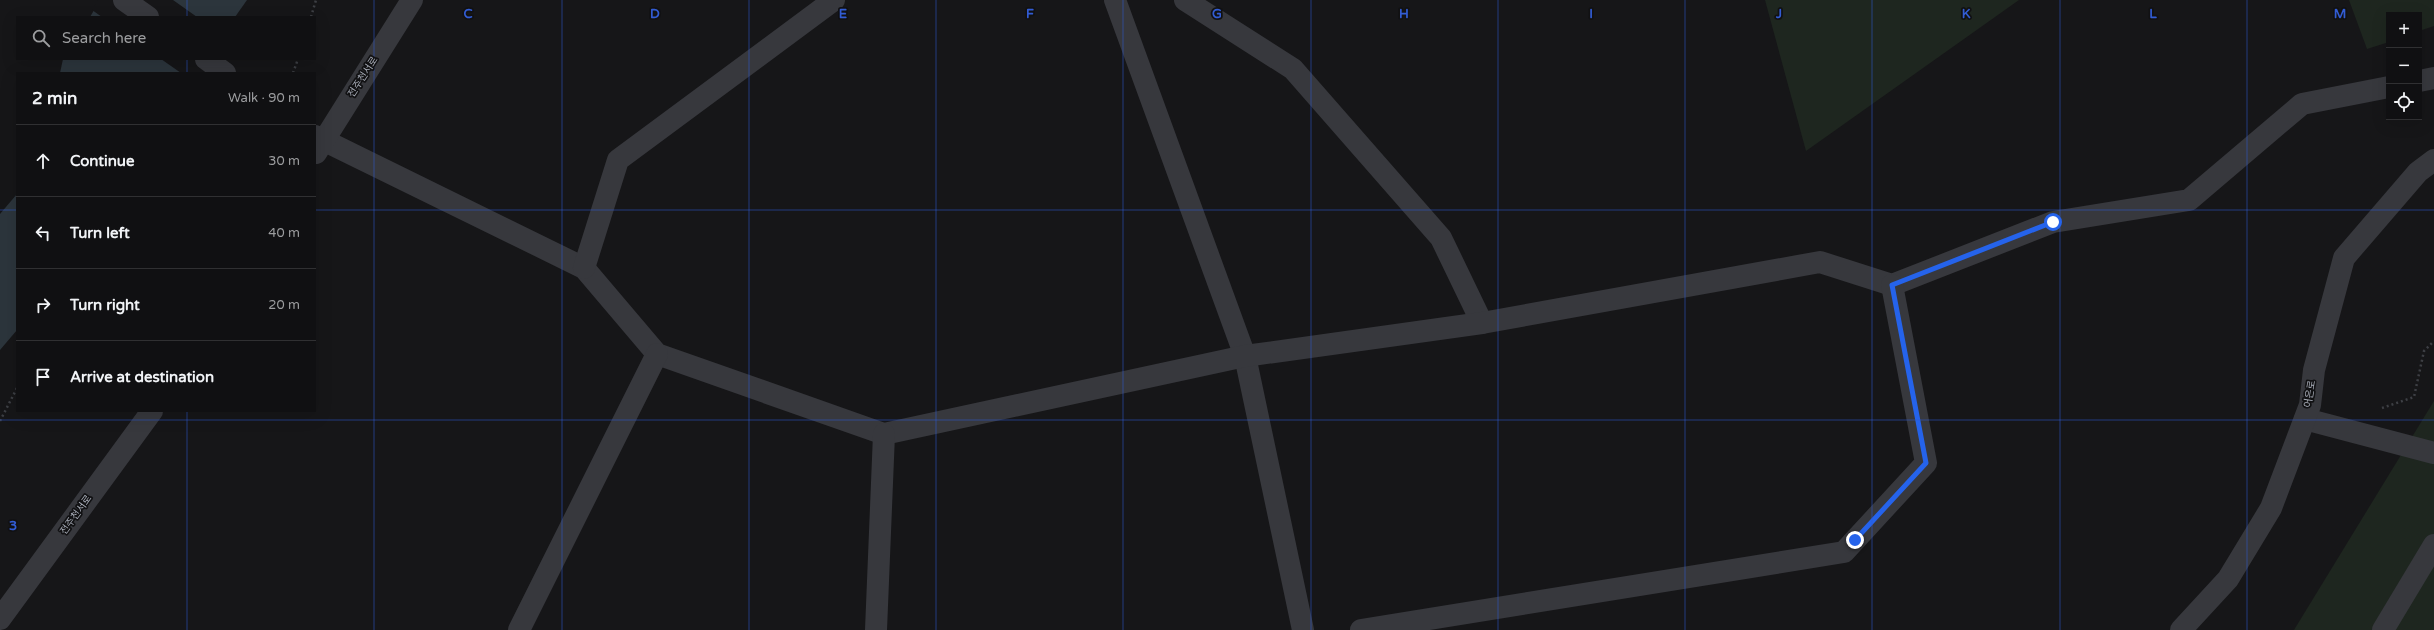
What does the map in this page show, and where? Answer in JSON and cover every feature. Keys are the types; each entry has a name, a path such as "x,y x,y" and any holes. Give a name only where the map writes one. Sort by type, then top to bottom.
{"street":[{"path":"124,0 147,16"},
{"name":"전주천서로","path":"318,144 412,0"},
{"path":"584,268 618,160 834,0"},
{"path":"1114,0 1245,356 1303,630"},
{"path":"1185,0 1293,69 1441,238 1482,323"},
{"path":"207,60 224,72"},
{"path":"2422,80 2434,78"},
{"path":"318,144 584,268 657,354 884,434 1245,356 1482,323 1820,262 1892,285 2053,222 2189,200 2302,104 2386,88"},
{"name":"어은로","path":"2181,630 2228,579 2271,508 2310,405 2314,370 2344,258 2418,172 2434,160"},
{"path":"1361,630 1844,552 1926,463 1892,285"},
{"path":"518,630 657,354"},
{"name":"전주천서로","path":"0,619 151,412"},
{"path":"2305,419 2434,453"},
{"path":"876,630 884,434"},
{"path":"2383,630 2434,545"}],"path":[{"path":"311,16 316,0"},
{"path":"293,72 298,60"},
{"path":"2380,408 2414,397 2424,351 2434,341"},
{"path":"0,421 16,390"}],"shaded area":[{"path":"100,0 247,0 236,16 91,16"},
{"path":"1765,0 2019,0 1806,151"},
{"path":"2349,0 2434,0 2434,26 2422,30 2422,12 2386,12 2386,43 2367,49"},
{"path":"63,60 205,60 198,72 60,72"},
{"path":"16,195 16,331 0,350 0,214"},
{"path":"2434,401 2434,630 2294,630"}],"pier":[{"path":"98,0 173,0 196,16 101,16 92,10"},
{"path":"162,60 207,60 200,72 180,72"}],"route":[{"path":"1855,540 1926,463 1892,285 2053,222"}]}
